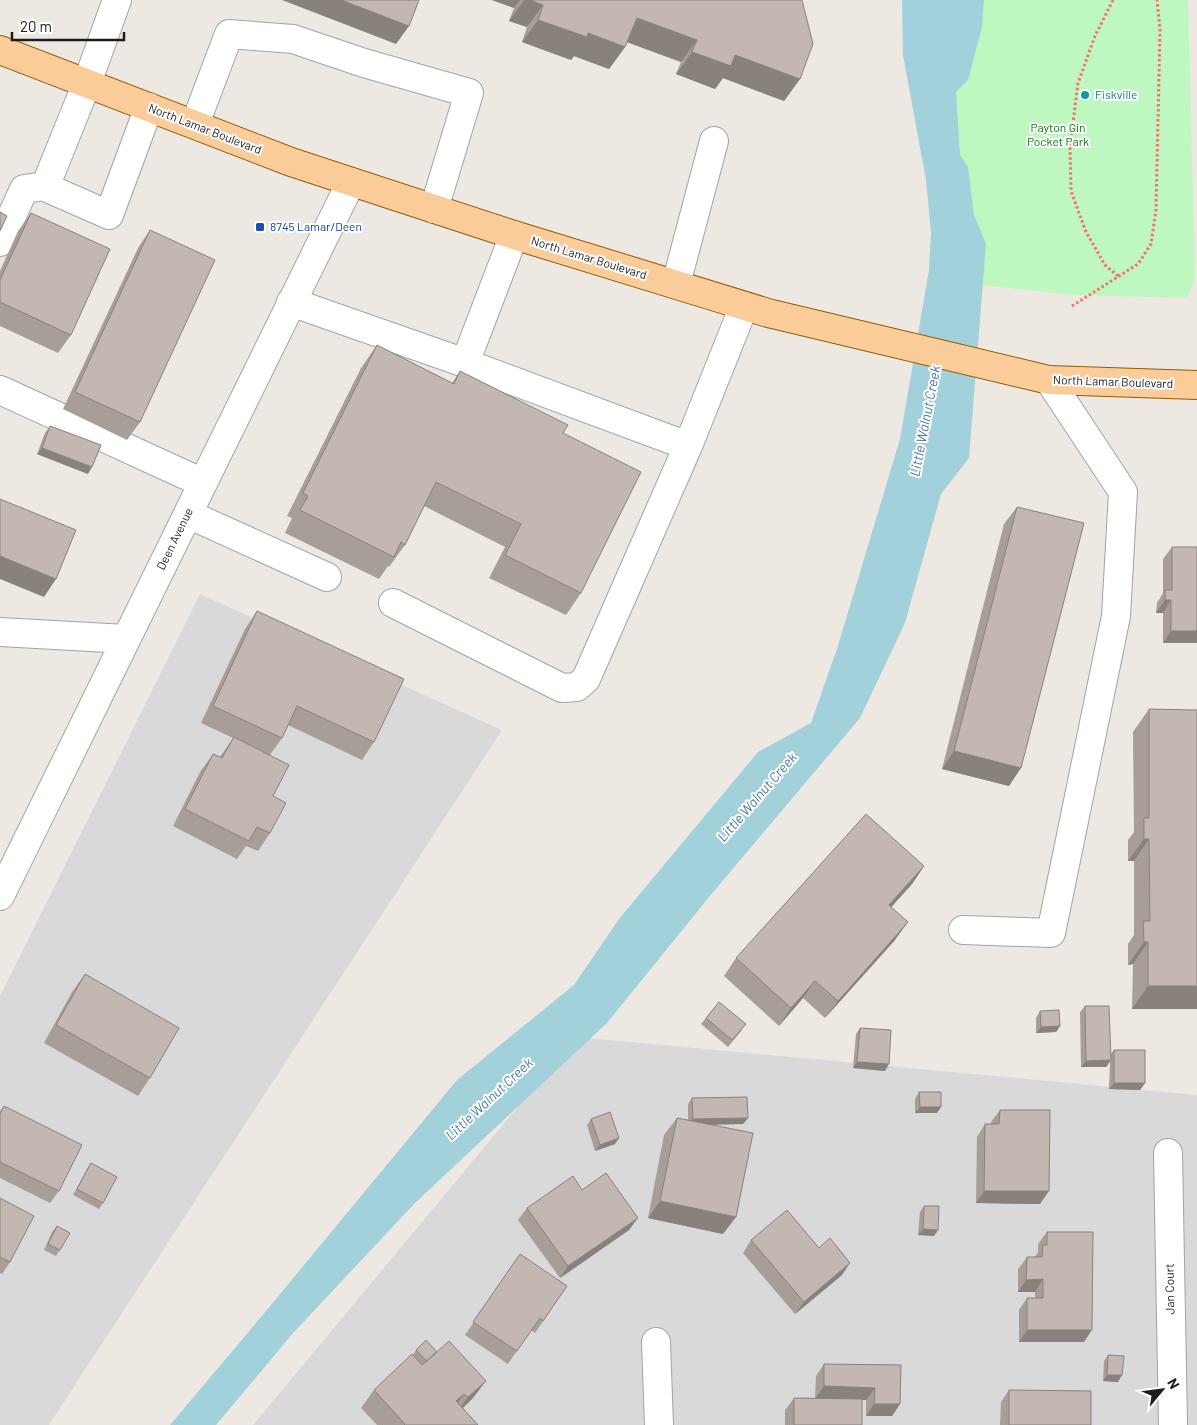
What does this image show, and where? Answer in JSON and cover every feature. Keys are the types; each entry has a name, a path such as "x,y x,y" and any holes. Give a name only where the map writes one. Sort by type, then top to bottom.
{"main road":[{"name":"North Lamar Boulevard","path":"0,50 291,162 434,209 756,309 1049,380 1197,385"}],"street":[{"path":"45,186 87,83 117,0"},
{"path":"195,124 229,34 294,39 364,63 469,93 434,209"},
{"path":"0,242 24,188 45,186 109,215 149,107"},
{"path":"676,284 714,141"},
{"name":"Deen Avenue","path":"0,896 351,182"},
{"path":"465,363 514,234"},
{"path":"292,302 465,363 688,446"},
{"path":"393,603 562,688 577,687 586,679 688,446 756,309"},
{"path":"963,930 1051,933 1116,616 1123,492 1049,380"},
{"path":"0,390 203,482"},
{"path":"188,514 327,577"},
{"path":"0,632 126,639"},
{"name":"Jan Court","path":"1168,1153 1173,1425"},
{"path":"656,1342 659,1425"}],"path":[{"path":"1113,0 1095,36 1078,83 1070,147 1071,191 1086,232 1105,265 1118,276"},
{"path":"1072,306 1138,264 1151,244 1156,210 1160,30 1157,0"}],"shaded area":[{"path":"200,594 502,730 49,1425 0,1425 0,996"},
{"path":"576,1037 1197,1095 1197,1425 253,1425"}],"green space":[{"name":"Payton Gin Pocket Park","path":"912,0 1188,0 1195,278 1187,298 1074,295 960,283"}],"water":[{"name":"Little Walnut Creek","path":"902,0 984,0 982,27 968,80 956,92 960,155 968,167 974,215 986,244 969,458 941,494 905,623 860,718 709,897 607,1023 415,1203 294,1332 216,1425 170,1425 457,1080 574,985 619,919 758,752 811,723 837,649 900,439 929,270 931,233 926,180 903,55"}],"building":[{"path":"341,0 419,0 409,26"},
{"path":"530,0 802,0 813,44 800,79 735,55 731,66 692,52 697,40 637,18 625,47 588,33 587,37 538,20 543,5"},
{"path":"0,212 7,216 0,231"},
{"path":"31,213 110,249 71,335 0,302 0,280"},
{"path":"150,230 215,260 140,422 75,392"},
{"path":"377,345 454,384 460,371 568,425 563,433 641,472 581,593 505,555 521,524 436,482 405,545 401,542 394,557 300,510 308,496 303,493"},
{"path":"50,426 101,445 92,467 42,448"},
{"path":"0,499 76,530 56,579 0,556"},
{"path":"1017,507 1084,523 1021,768 954,751"},
{"path":"1172,547 1197,547 1197,631 1171,631 1171,600 1165,600 1165,590 1172,590"},
{"path":"257,611 404,679 374,742 297,706 282,738 213,706"},
{"path":"1149,709 1197,710 1197,986 1148,986 1148,942 1144,942 1143,921 1150,921 1149,839 1144,839 1144,818 1149,818"},
{"path":"234,737 289,765 273,796 286,803 270,833 257,827 249,841 185,809 213,754 222,758"},
{"path":"866,814 924,866 889,905 908,922 838,1001 815,981 791,1008 736,958"},
{"path":"85,974 179,1028 150,1078 56,1025"},
{"path":"719,1002 746,1024 732,1040 706,1018"},
{"path":"1085,1006 1109,1006 1111,1060 1086,1061"},
{"path":"1059,1010 1060,1026 1041,1027 1040,1011"},
{"path":"860,1028 891,1030 889,1064 857,1062"},
{"path":"1114,1050 1145,1050 1145,1083 1114,1083"},
{"path":"919,1092 941,1092 941,1107 920,1107"},
{"path":"747,1097 748,1118 693,1119 692,1098"},
{"path":"4,1106 82,1145 59,1191 0,1162 0,1114"},
{"path":"1000,1110 1050,1110 1049,1191 984,1191 985,1124 999,1124"},
{"path":"610,1112 619,1138 600,1145 591,1119"},
{"path":"677,1118 753,1133 736,1217 660,1201"},
{"path":"91,1163 117,1177 103,1203 77,1189"},
{"path":"606,1173 638,1218 568,1266 527,1208 573,1176 582,1190"},
{"path":"0,1198 34,1216 10,1262 0,1257"},
{"path":"924,1206 939,1206 938,1230 923,1229"},
{"path":"787,1210 819,1248 830,1238 850,1263 804,1302 751,1240"},
{"path":"57,1226 70,1233 60,1250 48,1244"},
{"path":"1047,1232 1093,1232 1092,1330 1027,1330 1027,1298 1043,1298 1043,1279 1026,1280 1027,1257 1042,1257 1043,1245 1047,1245"},
{"path":"520,1254 567,1286 543,1321 540,1318 517,1351 473,1322"},
{"path":"426,1340 437,1352 427,1361 416,1350"},
{"path":"449,1341 486,1381 468,1397 464,1394 456,1401 478,1425 404,1425 374,1390 412,1354 422,1365"},
{"path":"1108,1355 1124,1356 1122,1375 1107,1375"},
{"path":"824,1364 901,1365 900,1404 874,1404 875,1388 824,1386"},
{"path":"1009,1390 1091,1391 1091,1425 1009,1425"},
{"path":"794,1398 862,1399 862,1425 794,1425"}],"place":[{"name":"Fiskville","path":"1085,95"},
{"name":"8745 Lamar/Deen","path":"260,227"}]}
